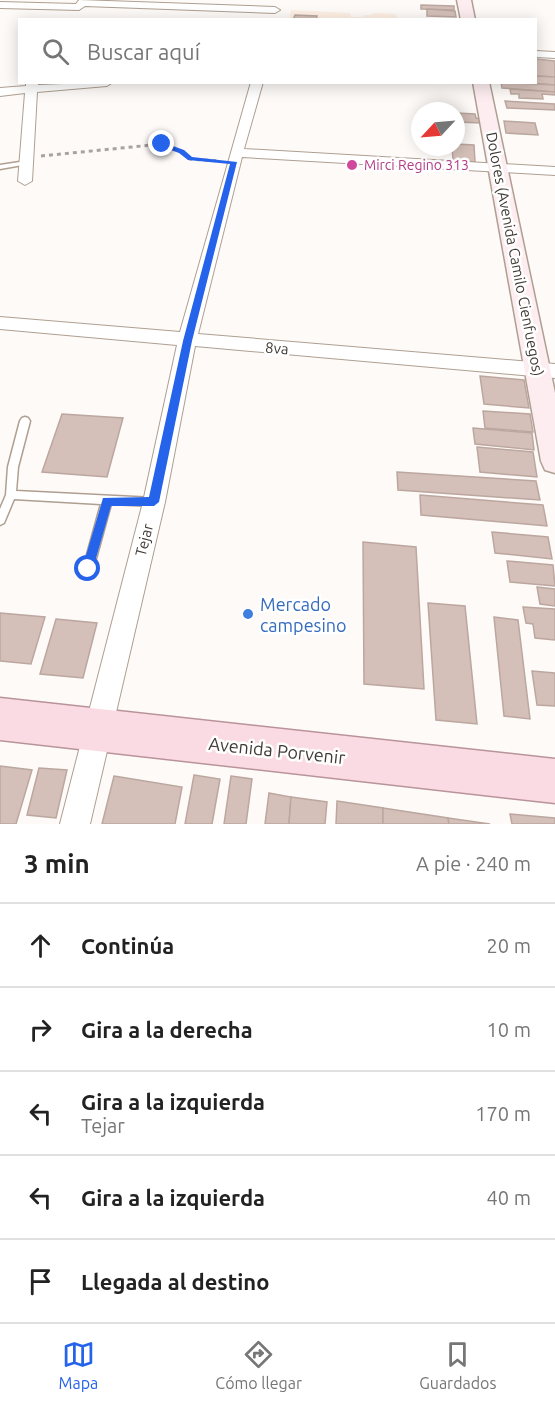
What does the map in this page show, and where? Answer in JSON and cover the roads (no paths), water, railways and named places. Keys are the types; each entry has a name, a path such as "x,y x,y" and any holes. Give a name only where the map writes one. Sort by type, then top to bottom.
{"main road":[{"path":"464,0 468,18"},
{"name":"Dolores (Avenida Camilo Cienfuegos)","path":"481,84 498,167 546,371 555,461"},
{"name":"Avenida Porvenir","path":"0,719 555,781"}],"street":[{"path":"74,18 82,3"},
{"path":"0,5 82,3 275,10"},
{"path":"32,6 32,18"},
{"path":"537,54 555,56"},
{"path":"0,92 32,86 70,84"},
{"name":"Tejar","path":"75,824 154,502 187,341 256,84"},
{"path":"24,181 32,86"},
{"path":"235,157 555,171"},
{"name":"8va","path":"0,323 546,371"}],"lane":[{"path":"0,167 26,160"},
{"path":"0,520 11,495 14,467 25,421"},
{"path":"11,495 154,502"},
{"path":"88,569 107,501"}],"place":[{"name":"Mirci Regino 313","path":"352,165"},
{"name":"Mercado campesino","path":"248,614"}]}
